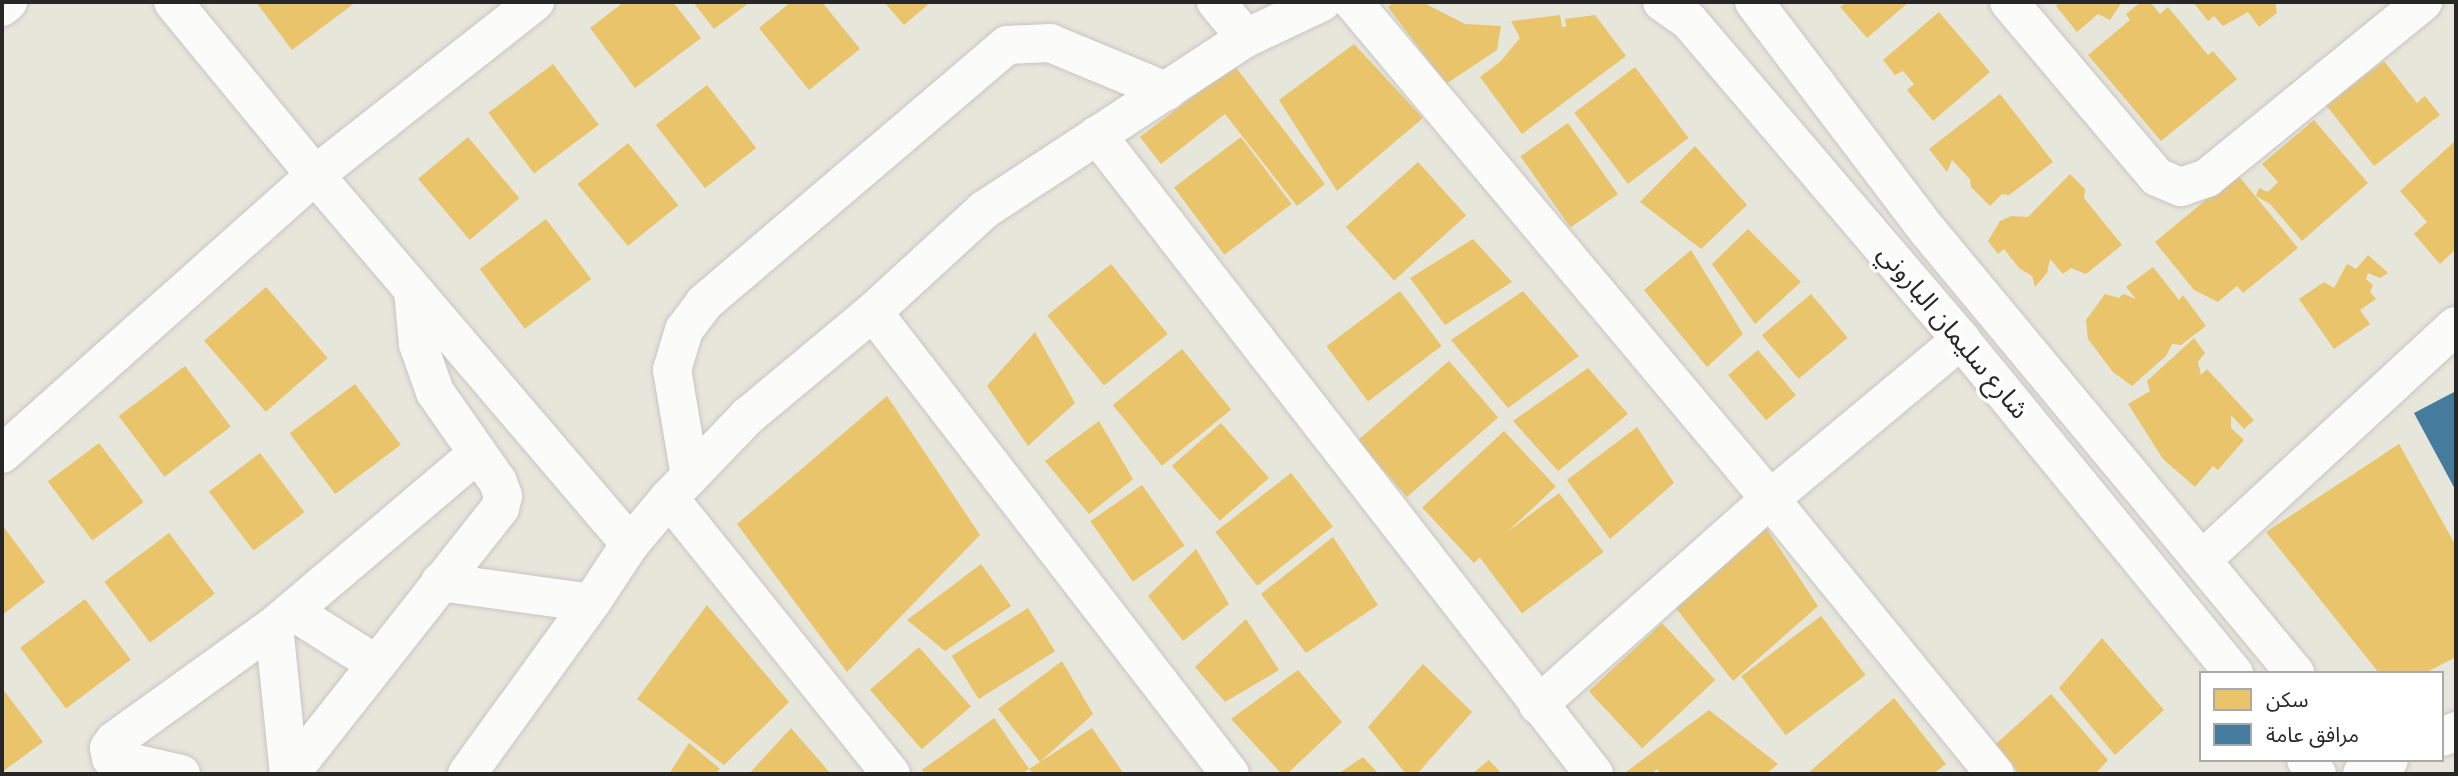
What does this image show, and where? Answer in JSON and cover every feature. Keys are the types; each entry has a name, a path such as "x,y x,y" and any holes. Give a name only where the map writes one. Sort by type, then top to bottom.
{"street":[{"path":"2,7 8,2"},
{"path":"173,2 315,175 630,544"},
{"path":"3,450 315,175 535,2"},
{"path":"1216,2 1246,38"},
{"path":"1353,2 1770,499 1995,774"},
{"name":"شارع سليمان الباروني","path":"1662,2 1689,21 1961,340 2232,671"},
{"name":"شارع سليمان الباروني","path":"1754,2 1928,231 2293,671"},
{"path":"2009,2 2157,177 2181,187 2207,178 2402,8"},
{"path":"467,774 591,603 630,544 748,416 873,312 984,210 1246,38 1316,3"},
{"path":"891,774 680,487 672,370 684,330 705,303 1007,45 1050,43 1166,90"},
{"path":"1097,135 1594,774"},
{"path":"290,774 500,508 503,496 498,482 435,392 418,344 412,290"},
{"path":"873,312 1230,774"},
{"path":"2202,560 2456,326"},
{"path":"1538,705 1770,499 1961,340"},
{"path":"181,774 123,766 109,748 114,741 283,619 478,453"},
{"path":"440,582 591,603"},
{"path":"283,619 376,664"},
{"path":"283,619 290,774"}],"building: سكن":[{"path":"256,2 356,2 292,50"},
{"path":"624,2 673,2 701,38 635,88 590,28"},
{"path":"693,2 750,2 714,29"},
{"path":"791,2 822,2 860,49 809,90 759,28"},
{"path":"884,2 931,2 904,25"},
{"path":"1394,2 1422,2 1465,24 1501,26 1497,50 1446,84 1388,7"},
{"path":"1846,2 1909,2 1867,38 1840,7"},
{"path":"2061,2 2122,2 2110,20 2098,14 2077,32 2056,6"},
{"path":"2141,2 2150,2 2160,14 2168,7 2208,55 2213,51 2237,79 2161,141 2088,55 2130,20 2126,14"},
{"path":"2193,2 2275,2 2277,13 2259,27 2248,12 2223,26 2214,16 2208,21"},
{"path":"1939,12 1990,72 1933,121 1907,90 1914,84 1903,71 1895,75 1883,60"},
{"path":"1560,15 1562,27 1566,27 1565,19 1595,15 1626,56 1522,134 1480,77 1501,61 1520,38 1511,21"},
{"path":"1354,44 1423,118 1337,191 1279,100"},
{"path":"2384,61 2417,103 2425,96 2440,115 2374,166 2326,105"},
{"path":"553,64 599,125 534,173 488,113"},
{"path":"1234,65 1325,184 1297,206 1225,114 1161,164 1140,137"},
{"path":"1635,67 1689,138 1628,184 1574,113"},
{"path":"707,85 756,148 705,188 656,125"},
{"path":"2000,94 2053,162 2009,195 2002,194 1990,206 1971,187 1970,179 1952,160 1947,172 1929,149"},
{"path":"2314,120 2368,183 2302,241 2270,204 2256,196 2259,188 2268,192 2278,182 2262,164"},
{"path":"1568,123 1618,194 1570,228 1520,156"},
{"path":"468,137 519,198 470,240 418,179"},
{"path":"1241,137 1292,204 1224,255 1174,188"},
{"path":"2456,140 2456,249 2440,264 2414,234 2427,222 2400,191"},
{"path":"628,143 678,205 628,246 577,184"},
{"path":"1695,146 1747,205 1701,249 1640,202"},
{"path":"1418,162 1466,216 1394,280 1346,227"},
{"path":"2070,174 2085,189 2084,198 2122,245 2086,274 2071,268 2063,274 2050,259 2047,273 2035,287 2032,276 2019,268 2004,249 1998,254 1988,241 2000,221 2011,216 2028,217"},
{"path":"2237,174 2298,248 2243,293 2237,286 2218,302 2194,290 2155,242"},
{"path":"546,219 591,279 525,329 480,269"},
{"path":"1748,229 1801,282 1755,324 1712,264"},
{"path":"1473,239 1512,282 1445,325 1410,278"},
{"path":"1691,250 1743,334 1707,367 1644,290"},
{"path":"2368,255 2388,273 2380,278 2368,273 2366,279 2373,285 2370,292 2376,299 2360,310 2370,324 2334,349 2299,299 2324,282 2334,288 2347,264 2356,269"},
{"path":"1111,264 1168,334 1104,386 1047,316"},
{"path":"2153,267 2179,300 2183,295 2206,326 2181,345 2172,344 2166,356 2132,386 2113,372 2088,339 2086,320 2105,294 2119,298 2123,294 2136,299 2126,287"},
{"path":"266,287 328,358 266,412 204,341"},
{"path":"1400,291 1442,346 1368,401 1327,346"},
{"path":"1523,291 1579,356 1508,408 1451,340"},
{"path":"1811,294 1848,338 1799,379 1762,335"},
{"path":"1035,332 1075,403 1028,446 987,386"},
{"path":"2194,338 2205,353 2198,362 2201,375 2207,369 2254,420 2244,429 2231,415 2231,428 2244,440 2218,470 2213,466 2195,487 2163,459 2128,404 2150,391 2147,381"},
{"path":"1182,349 1231,410 1162,466 1113,405"},
{"path":"1758,350 1796,395 1766,420 1728,375"},
{"path":"1449,361 1498,418 1407,497 1358,440"},
{"path":"185,366 231,427 164,477 119,416"},
{"path":"1588,368 1628,414 1558,471 1513,421"},
{"path":"355,384 401,445 335,494 290,433"},
{"path":"887,396 980,535 847,672 737,524"},
{"path":"1099,421 1133,479 1089,514 1045,461"},
{"path":"1221,423 1269,478 1220,521 1172,466"},
{"path":"1637,427 1674,483 1610,539 1567,480"},
{"path":"1504,431 1556,487 1474,563 1422,507"},
{"path":"99,443 144,502 92,541 48,482"},
{"path":"2399,444 2456,546 2456,657 2429,671 2377,671 2266,532"},
{"path":"260,453 305,512 253,551 209,492"},
{"path":"1291,473 1333,527 1257,586 1215,532"},
{"path":"1142,485 1184,546 1133,582 1090,521"},
{"path":"1559,493 1604,552 1522,613 1478,554"},
{"path":"1762,522 1818,606 1733,681 1675,607"},
{"path":"2,525 45,582 2,615"},
{"path":"169,533 215,594 150,642 104,582"},
{"path":"1333,537 1378,605 1306,653 1261,594"},
{"path":"1196,549 1229,604 1183,641 1148,596"},
{"path":"981,564 1011,606 945,651 907,620"},
{"path":"85,599 131,660 66,708 20,648"},
{"path":"707,605 789,702 724,765 637,699"},
{"path":"1028,608 1055,651 979,699 952,656"},
{"path":"1821,616 1866,675 1786,735 1741,676"},
{"path":"1246,619 1279,670 1225,702 1195,667"},
{"path":"1662,623 1715,680 1642,748 1589,691"},
{"path":"2102,638 2164,710 2115,755 2059,688"},
{"path":"919,647 971,707 922,749 870,690"},
{"path":"1062,661 1093,714 1040,762 998,709"},
{"path":"1423,664 1472,712 1417,774 1406,774 1368,727"},
{"path":"1298,670 1342,722 1287,774 1282,774 1231,719"},
{"path":"2,688 43,742 2,772"},
{"path":"2051,694 2108,760 2095,774 2019,774 1996,744"},
{"path":"1894,698 1946,764 1933,774 1807,774"},
{"path":"1709,710 1778,764 1766,774 1660,774 1657,769 1651,774 1627,774 1626,772"},
{"path":"994,718 1029,769 1022,774 925,774 922,770"},
{"path":"791,728 831,774 749,774"},
{"path":"1092,728 1124,774 1034,774 1029,769"},
{"path":"689,743 720,769 715,774 669,774"},
{"path":"1363,757 1379,774 1338,774"},
{"path":"1489,760 1502,774 1472,774"}],"building: مرافق عامة":[{"path":"2456,391 2456,491 2414,413"}]}
